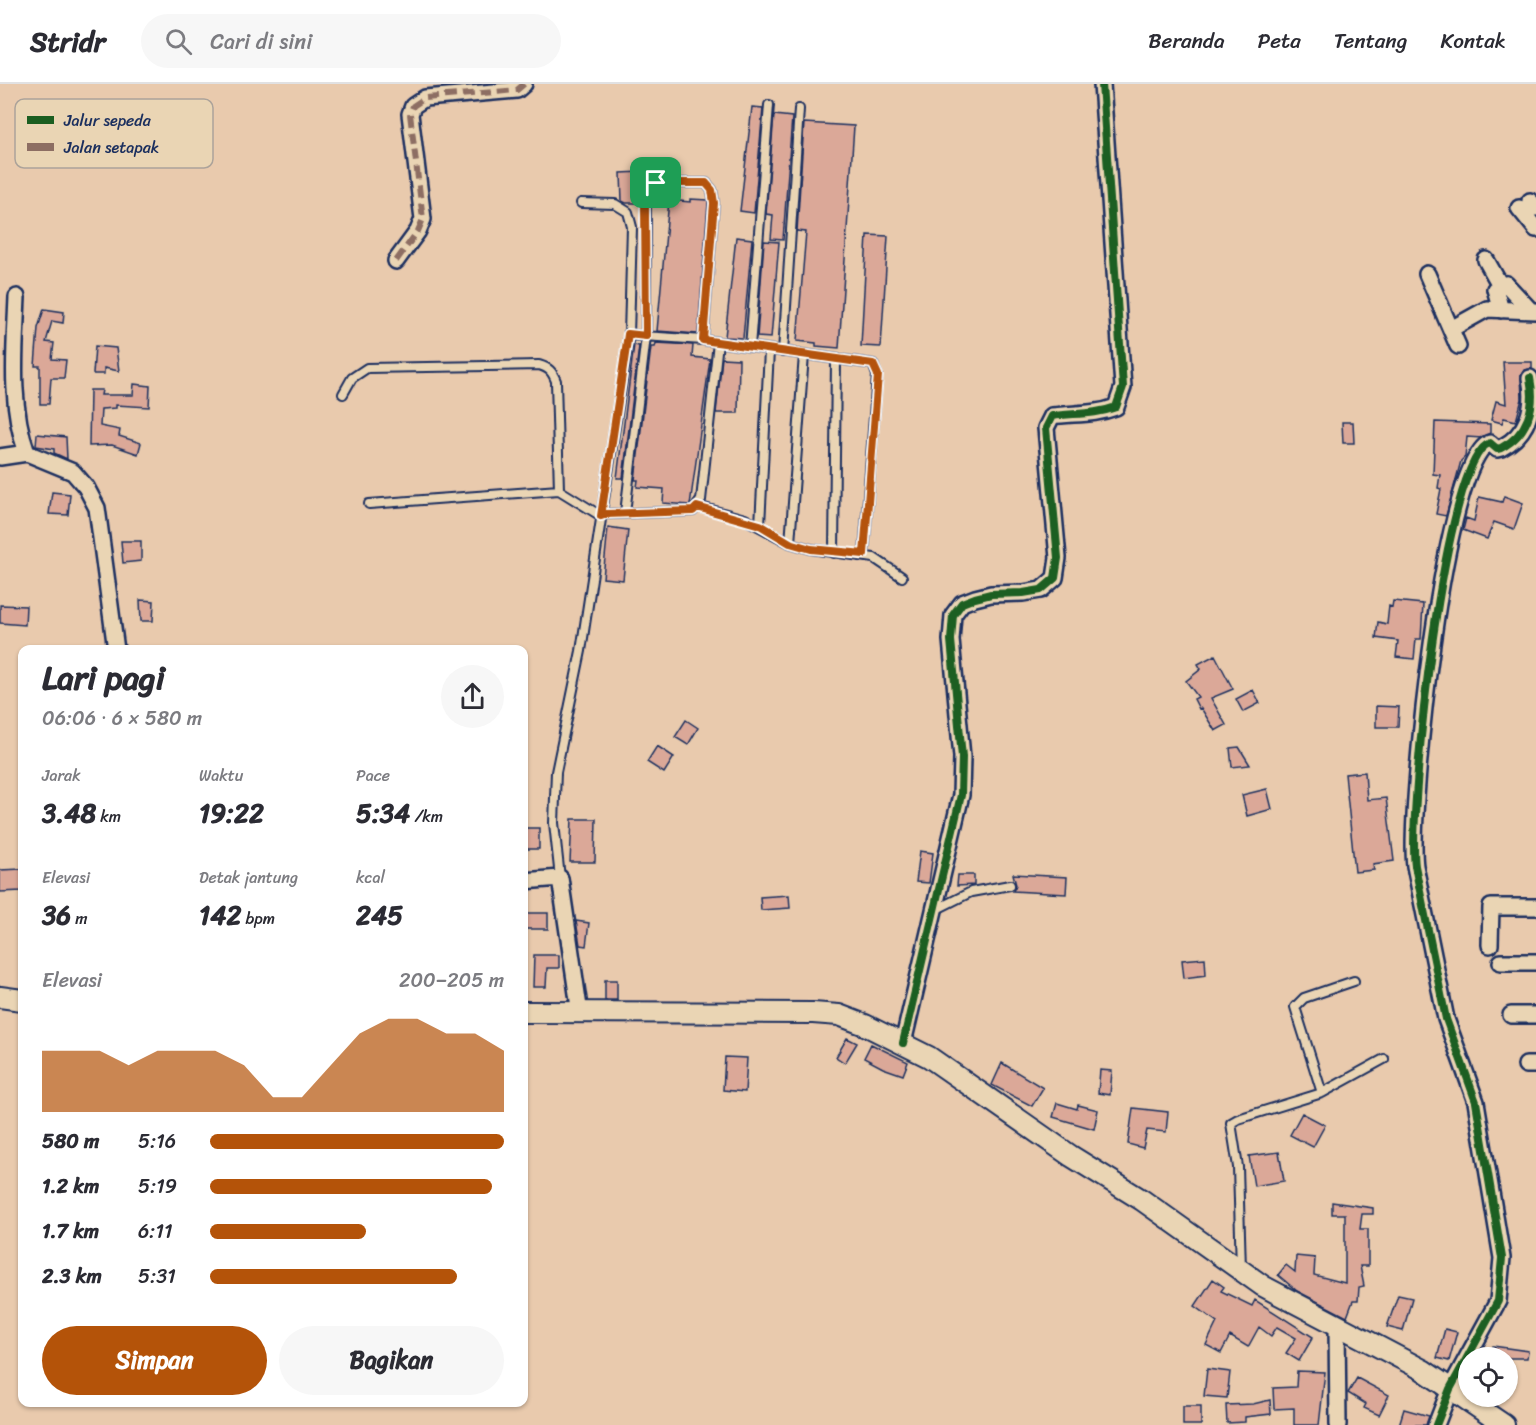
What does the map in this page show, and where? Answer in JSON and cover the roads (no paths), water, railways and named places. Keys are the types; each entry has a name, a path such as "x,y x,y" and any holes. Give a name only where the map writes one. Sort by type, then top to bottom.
{"street":[{"path":"396,261 418,231 423,219 410,114 413,106 425,98 517,90 524,84"},
{"path":"903,1043 961,795 962,757 951,640 953,615 962,603 975,598 991,594 1041,590 1055,578 1058,558 1046,428 1052,416 1076,412 1097,414 1116,407 1124,387 1102,84"},
{"path":"1528,206 1536,229"},
{"path":"1486,260 1500,285"},
{"path":"1427,274 1458,346"},
{"path":"1501,310 1495,295 1496,289 1506,284 1533,311"},
{"path":"17,297 16,410 27,453"},
{"path":"1451,329 1487,309 1533,311"},
{"path":"1436,1425 1450,1389 1498,1300 1502,1258 1476,1102 1446,1019 1414,866 1412,848 1415,777 1439,590 1459,503 1473,464 1484,446 1490,443 1497,449 1501,448 1525,429 1533,388"},
{"path":"0,457 27,453 73,472 86,487 97,508 115,645"},
{"path":"528,881 560,878 580,1014"},
{"path":"1490,945 1491,907 1536,907"},
{"path":"1501,962 1536,962"},
{"path":"0,997 18,999"},
{"path":"528,1012 580,1014 813,1012 839,1015 929,1057 1071,1156 1142,1200 1241,1271 1287,1300 1423,1370 1504,1425"},
{"path":"1511,1015 1536,1015"},
{"path":"1337,1325 1338,1425"}],"lane":[{"path":"750,347 769,105"},
{"path":"783,352 799,109"},
{"path":"625,513 646,336 646,189 656,183 706,183 712,190 714,203 703,340"},
{"path":"560,878 554,823 556,772 581,651 628,334 632,227 628,212 615,204 581,203"},
{"path":"628,334 703,340 873,364 878,375 864,554"},
{"path":"369,504 559,490 601,516 693,511 701,500 718,342"},
{"path":"760,525 769,351"},
{"path":"790,543 804,356"},
{"path":"834,553 836,359"},
{"path":"343,394 352,378 367,368 539,365 547,368 553,372 556,381 559,490"},
{"path":"697,507 760,525 790,543 834,553 864,554 882,562 902,577"},
{"path":"934,910 971,892 1010,885"},
{"path":"1322,1093 1295,1007 1304,998 1354,981"},
{"path":"1241,1271 1239,1167 1231,1123 1322,1093 1384,1059"}]}
